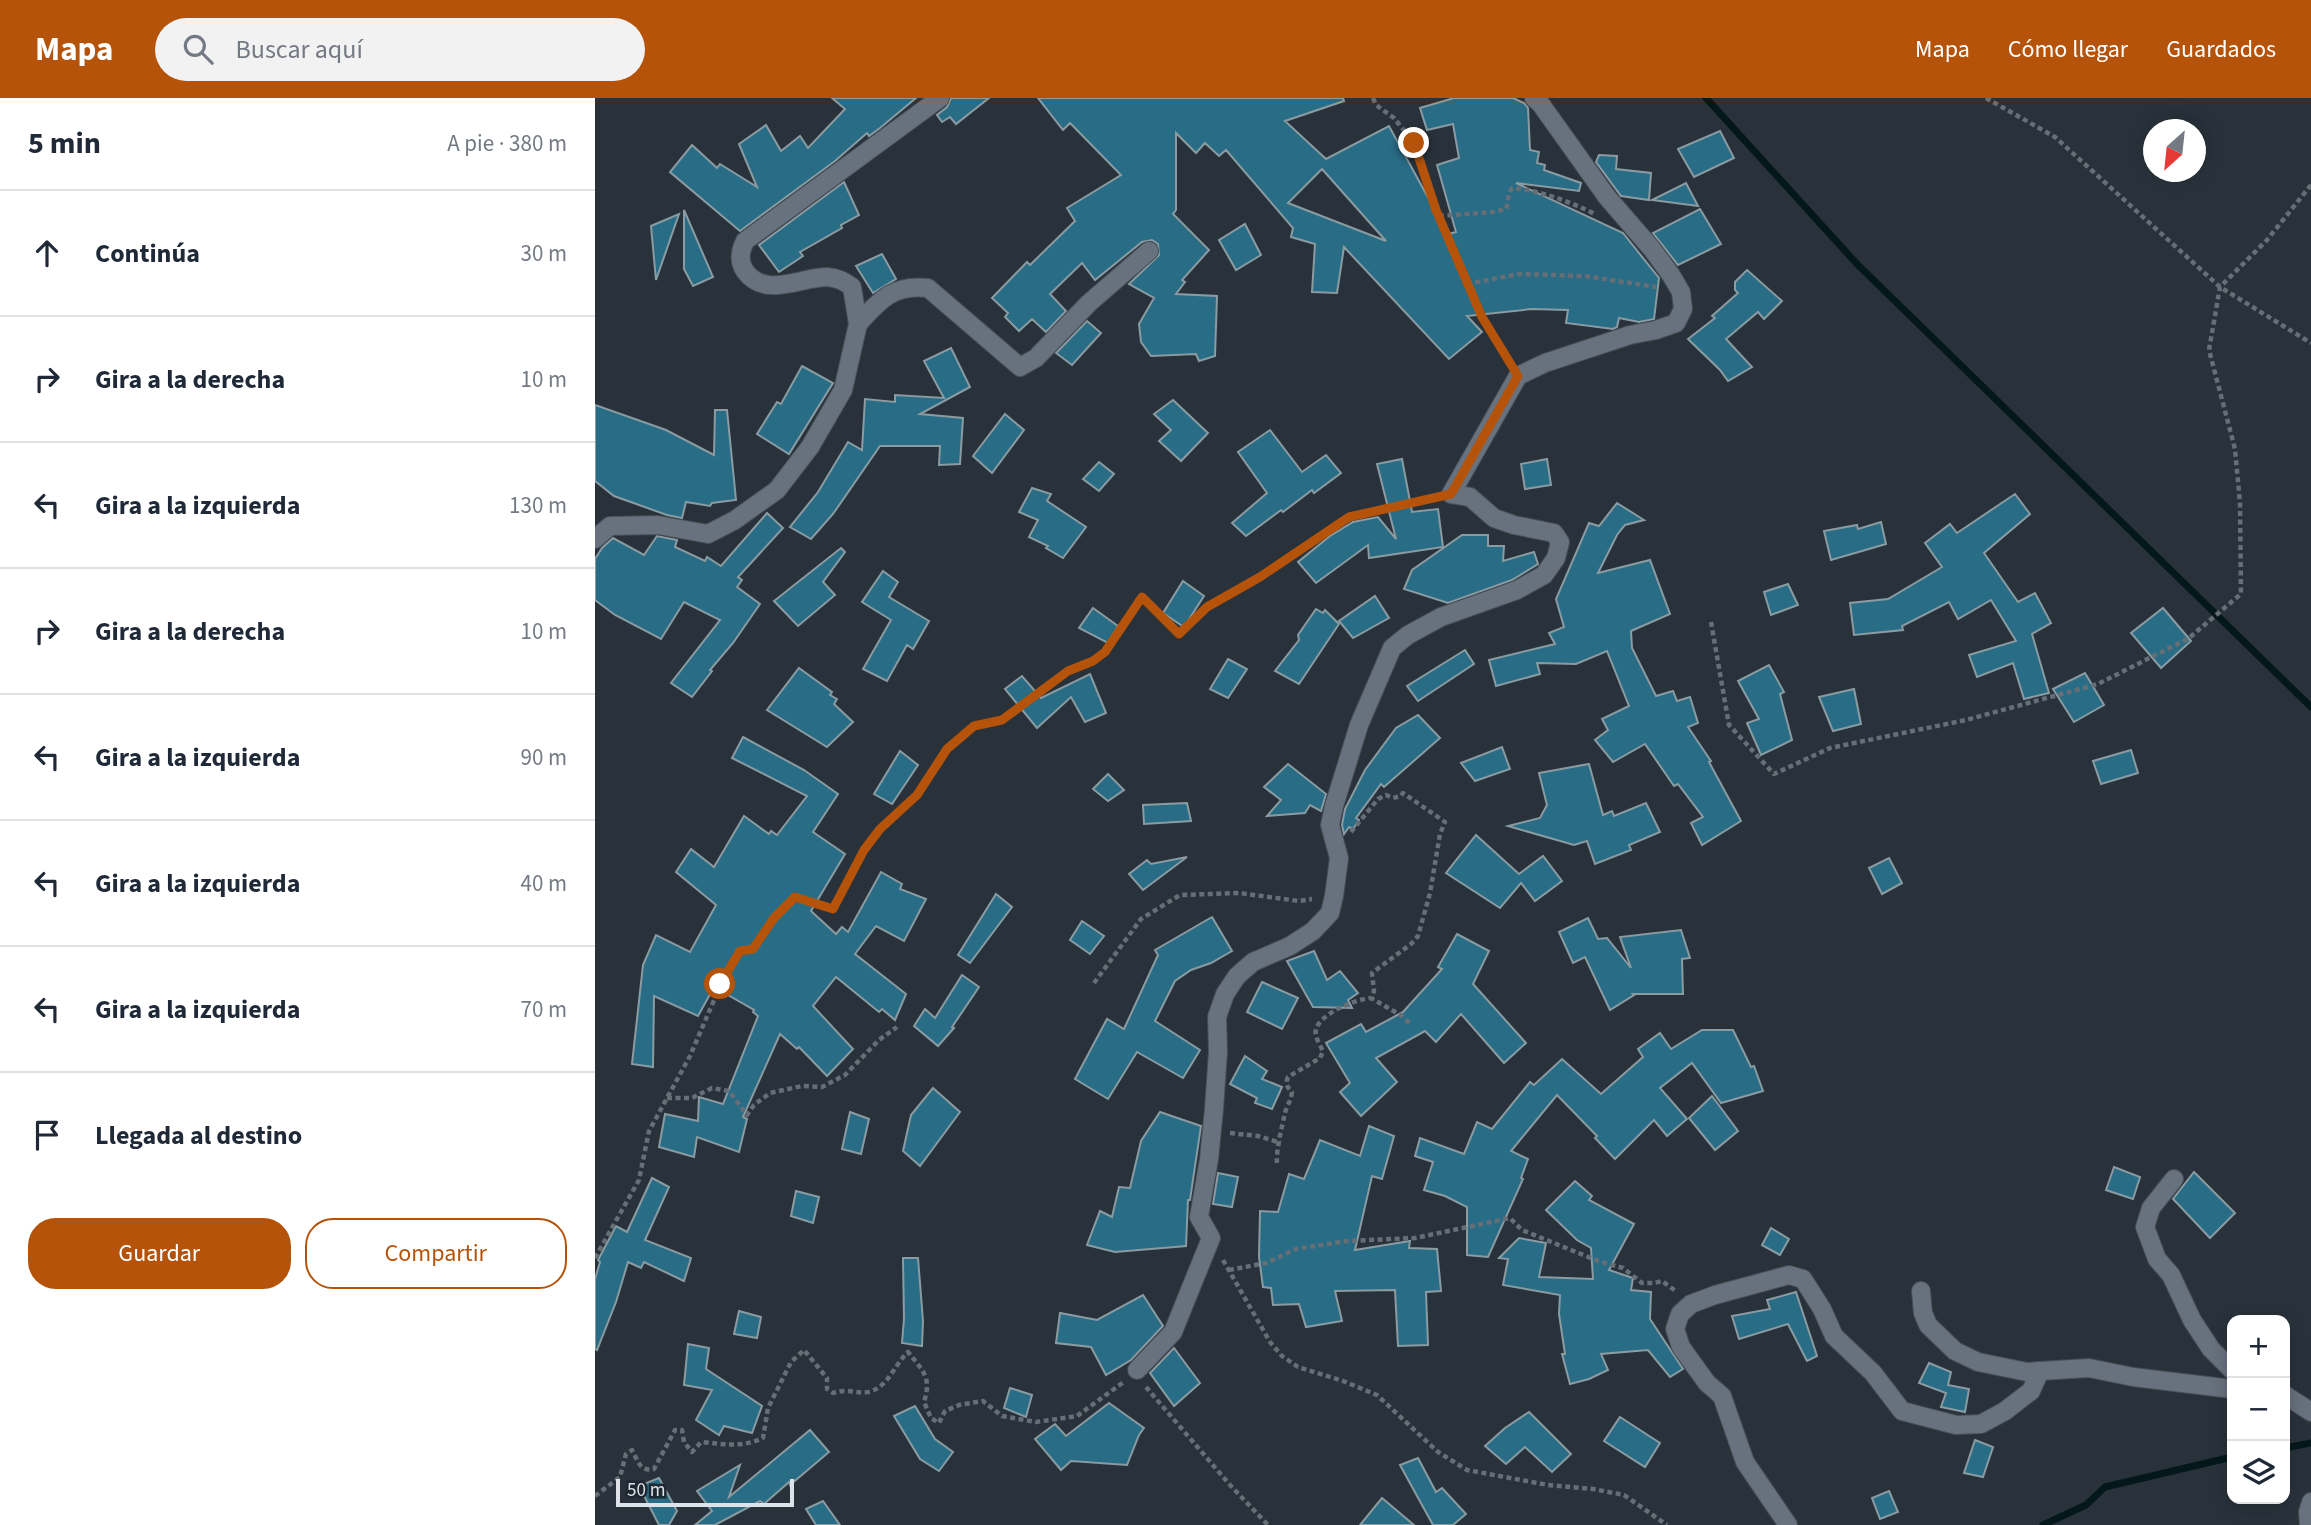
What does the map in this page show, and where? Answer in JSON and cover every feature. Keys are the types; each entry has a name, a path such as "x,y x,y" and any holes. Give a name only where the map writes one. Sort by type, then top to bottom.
{"street":[{"path":"595,538 610,526 658,525 708,534 735,520 777,490 810,447 843,390 858,324 852,287 842,279 825,277 797,283 761,284 748,276 742,267 740,252 745,241 940,98"},
{"path":"1137,1370 1173,1332 1211,1238 1199,1217 1212,1132 1218,1052 1217,1017 1225,994 1237,976 1254,962 1290,946 1313,931 1329,913 1339,858 1330,825 1334,806 1359,725 1392,648 1408,635 1441,617 1517,590 1544,575 1556,558 1560,542 1554,533 1494,518 1469,497 1451,494 1518,376 1556,359 1676,323 1683,309 1681,292 1674,280 1652,249 1607,197 1534,98"},
{"path":"858,324 895,290 913,286 928,288 1020,367 1036,358 1090,303 1149,251"},
{"path":"2174,1179 2151,1208 2145,1227 2157,1259 2171,1275 2192,1320 2211,1349 2227,1365"},
{"path":"1789,1525 1745,1462 1722,1396 1707,1383 1681,1347 1675,1329 1680,1314 1691,1304 1745,1285 1789,1275 1803,1279 1822,1309 1834,1336 1873,1373 1902,1411 1956,1425 1981,1424 2005,1412 2031,1391 2040,1371"},
{"path":"1921,1291 1923,1313 1928,1325 1955,1351 1978,1362 2027,1372 2089,1368 2133,1377 2227,1388"},
{"path":"2290,1398 2311,1412"},
{"path":"2309,1525 2308,1512 2311,1502"}],"path":[{"path":"1373,98 1414,143 1439,216 1467,284 1482,317 1518,376"},
{"path":"1986,98 2055,137 2220,287 2311,343"},
{"path":"1711,622 1729,725 1774,774 1830,748 1966,720 2098,684 2189,638 2241,594 2240,503 2235,449 2209,350 2220,287 2267,240 2311,186"},
{"path":"1439,216 1506,209 1509,202 1508,193 1512,188 1557,198 1603,219"},
{"path":"1467,284 1519,274 1585,275 1654,288 1674,280"},
{"path":"595,1258 639,1180 649,1131 690,1056 720,984 740,951 753,949 774,918 795,897 833,909 864,850 880,829 917,795 947,749 974,726 1002,720 1068,671 1093,661 1105,652 1142,597 1179,634 1207,607 1260,577 1349,517 1451,494"},
{"path":"1336,848 1378,799 1386,795 1393,798 1403,793 1445,822 1440,834 1430,893 1419,936 1372,973 1374,991 1371,998"},
{"path":"1094,984 1141,919 1180,895 1239,892 1299,901 1334,896"},
{"path":"1277,1163 1285,1111 1291,1101 1292,1092 1286,1082 1291,1074 1320,1058 1323,1051 1316,1033 1328,1013 1371,998 1402,1016 1411,1025"},
{"path":"666,1098 692,1097 712,1088 729,1091 747,1115 754,1105 770,1093 802,1086 823,1087 845,1075 879,1040 897,1027"},
{"path":"1212,1132 1258,1136 1280,1143"},
{"path":"1229,1270 1266,1263 1296,1249 1347,1241 1415,1238 1510,1218 1523,1230 1598,1261 1623,1268 1642,1283 1663,1281 1691,1304"},
{"path":"1211,1238 1270,1342 1282,1356 1298,1367 1377,1395 1438,1452 1467,1470 1624,1495 1667,1525"},
{"path":"595,1496 620,1477 626,1454 632,1450 639,1466 647,1471 655,1469 675,1430 682,1430 684,1442 692,1451 701,1442 738,1445 763,1438 768,1408 791,1362 804,1350 827,1378 828,1389 833,1393 845,1390 865,1393 881,1388 908,1352 924,1371 929,1386 924,1402 931,1418 939,1423 945,1411 959,1405 983,1401 1002,1416 1036,1422 1077,1416 1137,1370 1148,1390 1173,1420 1268,1525"}],"building":[{"path":"832,98 916,98 880,128 869,136 867,133 835,161 740,231 670,172 692,145 717,168 720,164 757,187 739,144 766,125 781,151 800,136 808,148 845,109"},
{"path":"951,98 989,98 956,124 950,117 942,122 937,115 947,107"},
{"path":"1038,98 1343,98 1344,101 1285,121 1326,159 1389,126 1448,234 1456,232 1437,165 1459,158 1453,124 1427,130 1420,108 1454,98 1513,98 1528,108 1530,150 1539,152 1537,163 1545,165 1544,170 1581,183 1579,191 1516,183 1623,233 1659,278 1654,319 1639,322 1619,318 1617,327 1613,329 1566,323 1568,310 1532,309 1467,316 1482,332 1449,359 1344,247 1337,293 1312,292 1315,244 1291,237 1293,228 1226,150 1219,156 1205,143 1196,153 1176,133 1176,210 1173,214 1209,250 1182,280 1185,282 1176,294 1217,296 1215,356 1199,361 1196,354 1151,356 1141,342 1139,324 1154,298 1129,284 1159,255 1158,244 1152,240 1142,242 1095,280 1082,263 1050,294 1066,311 1046,332 1032,319 1019,331 1005,317 1008,313 992,298 1027,262 1030,265 1075,221 1067,208 1121,175 1070,123 1063,130","holes":["1322,169 1386,241 1288,203"]},
{"path":"1720,131 1734,158 1694,177 1678,149"},
{"path":"1599,155 1617,156 1616,169 1651,173 1649,200 1621,196 1596,162"},
{"path":"844,182 859,215 800,252 803,256 779,272 759,245"},
{"path":"1686,183 1698,206 1652,200"},
{"path":"1700,209 1721,244 1678,265 1653,233"},
{"path":"684,210 713,277 693,286 684,269"},
{"path":"679,214 656,280 651,226"},
{"path":"1245,224 1261,255 1236,270 1219,240"},
{"path":"882,254 896,279 873,293 856,266"},
{"path":"1747,270 1782,301 1764,319 1758,312 1726,339 1752,367 1728,381 1688,339 1715,318 1712,316 1738,293 1735,290 1735,282"},
{"path":"1087,321 1101,333 1072,365 1056,353"},
{"path":"951,348 970,387 920,414 963,418 960,464 939,465 940,446 880,446 833,514 811,539 790,527 818,492 848,442 862,450 865,399 895,402 895,395 944,398 924,361"},
{"path":"802,366 833,383 789,454 757,434 777,402 781,404"},
{"path":"1173,400 1208,433 1181,461 1159,441 1171,430 1154,414"},
{"path":"595,405 666,430 714,455 715,410 727,410 736,500 712,503 710,506 686,502 682,518 614,496 595,481"},
{"path":"1005,414 1024,430 992,473 973,456"},
{"path":"1270,430 1302,472 1326,455 1341,473 1314,493 1312,490 1283,512 1281,510 1246,536 1232,523 1267,493 1238,452"},
{"path":"1402,459 1412,512 1438,509 1443,547 1369,558 1368,545 1316,583 1298,562 1330,536 1353,522 1378,517 1396,539 1377,464"},
{"path":"1547,459 1551,485 1525,489 1521,464"},
{"path":"1099,462 1114,474 1099,491 1083,479"},
{"path":"1032,488 1051,494 1047,501 1086,527 1063,558 1046,548 1048,546 1029,537 1038,520 1019,512"},
{"path":"2015,494 2030,514 1984,553 2018,602 2035,593 2051,623 2032,634 2049,693 2024,699 2013,663 1977,677 1969,655 2016,641 1991,600 1958,619 1949,602 1902,626 1903,630 1854,635 1850,603 1888,599 1942,567 1925,543 1950,524 1957,533"},
{"path":"1617,503 1644,520 1625,525 1598,573 1650,560 1670,614 1631,631 1632,648 1656,696 1673,691 1677,701 1690,697 1698,723 1688,727 1711,761 1709,762 1741,821 1702,845 1691,823 1703,817 1678,784 1674,786 1645,744 1613,762 1595,740 1608,730 1602,719 1629,706 1607,651 1576,664 1537,663 1540,674 1496,686 1489,660 1555,644 1549,633 1564,627 1556,599 1589,523 1599,526"},
{"path":"767,513 783,528 738,577 742,580 737,587 760,604 692,697 671,683 720,620 684,602 661,639 615,615 595,600 595,559 613,538 644,555 657,536 677,540 675,547 705,561 707,557 721,566"},
{"path":"1881,522 1886,544 1831,560 1824,531 1857,525 1858,529"},
{"path":"1462,535 1488,535 1488,546 1504,546 1503,561 1534,552 1538,564 1512,580 1448,603 1404,589 1412,570"},
{"path":"841,548 845,552 823,582 835,595 798,626 774,601"},
{"path":"883,571 898,582 889,597 929,621 913,649 907,645 887,681 863,669 891,620 862,602"},
{"path":"1183,581 1204,596 1184,627 1163,613"},
{"path":"1788,584 1798,605 1771,615 1764,592"},
{"path":"1375,596 1389,618 1353,638 1339,621"},
{"path":"1093,608 1118,626 1108,643 1079,628"},
{"path":"2163,608 2191,641 2161,668 2131,633"},
{"path":"1316,609 1323,613 1325,610 1339,624 1299,684 1275,671 1299,640 1298,635"},
{"path":"1465,650 1474,664 1418,701 1407,686"},
{"path":"1228,659 1247,669 1228,698 1210,689"},
{"path":"1769,665 1784,692 1780,694 1792,740 1761,755 1747,723 1759,719 1738,681"},
{"path":"799,668 832,692 830,695 837,699 834,704 853,722 827,747 767,710"},
{"path":"2085,673 2104,705 2074,722 2053,689"},
{"path":"1090,674 1106,713 1085,722 1071,697 1037,728 1005,689 1022,676 1041,698"},
{"path":"1854,689 1861,724 1833,731 1819,697"},
{"path":"1418,715 1440,738 1384,787 1381,784 1356,818 1359,820 1353,829 1349,827 1344,834 1342,825 1345,809 1365,770 1396,728"},
{"path":"743,737 804,770 838,794 813,832 845,854 811,911 836,934 842,927 848,932 881,872 902,884 900,889 926,899 904,941 876,926 855,954 906,994 895,1020 882,1009 879,1012 836,977 813,1006 853,1049 827,1076 799,1047 797,1049 780,1034 743,1117 747,1119 739,1152 697,1137 694,1157 659,1147 665,1114 698,1121 699,1097 723,1104 758,1016 754,1010 714,987 698,1016 654,996 653,1067 632,1064 643,965 656,935 690,952 716,905 676,872 691,849 714,867 744,816 769,834 771,831 777,835 807,796 732,758"},
{"path":"1502,747 1510,769 1475,781 1461,763"},
{"path":"2131,750 2138,773 2101,784 2093,761"},
{"path":"900,751 918,765 892,804 874,794"},
{"path":"1288,764 1326,794 1321,811 1310,805 1305,813 1267,816 1281,800 1264,787"},
{"path":"1589,764 1603,815 1612,811 1614,816 1646,803 1660,832 1629,845 1631,850 1595,864 1587,841 1574,845 1508,826 1540,818 1547,805 1539,773"},
{"path":"1108,774 1124,790 1108,801 1093,789"},
{"path":"1187,803 1191,821 1144,824 1143,805"},
{"path":"1476,835 1519,874 1543,856 1562,881 1535,901 1521,883 1500,908 1446,873"},
{"path":"1187,857 1143,890 1129,874 1147,860 1151,864"},
{"path":"1889,858 1902,883 1882,894 1869,868"},
{"path":"996,894 1012,907 970,963 958,955"},
{"path":"1212,917 1232,951 1191,970 1175,981 1155,1021 1200,1050 1183,1078 1137,1052 1108,1099 1075,1079 1107,1019 1124,1029 1158,955 1155,950"},
{"path":"1588,918 1598,939 1607,938 1631,968 1620,937 1681,930 1690,958 1682,959 1683,994 1633,994 1610,1010 1585,957 1573,963 1559,932"},
{"path":"1082,921 1104,936 1090,954 1070,940"},
{"path":"1457,934 1489,951 1473,984 1526,1043 1504,1063 1461,1014 1436,1042 1425,1031 1376,1058 1397,1082 1361,1116 1340,1092 1350,1083 1326,1043 1361,1024 1366,1032 1403,1012 1442,969 1438,967"},
{"path":"1314,951 1327,980 1340,971 1358,993 1348,1000 1352,1008 1313,1007 1287,961"},
{"path":"962,975 979,987 952,1027 954,1028 938,1046 914,1026 925,1009 935,1018"},
{"path":"1262,982 1298,998 1282,1029 1247,1012"},
{"path":"1702,1030 1733,1030 1751,1067 1754,1066 1763,1091 1721,1103 1692,1063 1660,1088 1687,1119 1667,1136 1654,1120 1615,1159 1595,1138 1597,1136 1557,1095 1511,1151 1528,1159 1521,1178 1523,1179 1488,1257 1467,1255 1467,1207 1445,1196 1424,1190 1433,1162 1415,1156 1420,1138 1464,1154 1477,1122 1492,1129 1530,1082 1534,1085 1562,1059 1601,1094 1643,1057 1638,1049 1660,1033 1671,1049"},
{"path":"1245,1056 1267,1071 1262,1079 1282,1087 1272,1109 1255,1103 1257,1098 1230,1084"},
{"path":"933,1088 960,1112 920,1166 903,1151 911,1115"},
{"path":"1712,1096 1738,1131 1715,1150 1689,1118"},
{"path":"850,1112 869,1119 861,1154 842,1149"},
{"path":"1160,1112 1201,1126 1188,1200 1186,1246 1115,1252 1087,1245 1100,1211 1112,1217 1119,1187 1130,1188 1141,1141"},
{"path":"1369,1126 1394,1136 1382,1179 1372,1176 1355,1250 1410,1241 1409,1248 1437,1249 1441,1291 1426,1292 1428,1345 1398,1346 1395,1290 1335,1291 1342,1321 1306,1327 1299,1304 1273,1305 1271,1288 1263,1287 1259,1257 1260,1211 1278,1212 1289,1174 1304,1179 1320,1140 1360,1156"},
{"path":"2114,1167 2140,1177 2133,1199 2106,1190"},
{"path":"2194,1172 2235,1213 2210,1238 2173,1199"},
{"path":"1218,1173 1238,1177 1232,1207 1213,1204"},
{"path":"652,1178 669,1187 645,1240 691,1258 684,1281 644,1262 641,1268 628,1262 597,1350 595,1279 600,1262 598,1260 616,1226 627,1232"},
{"path":"1575,1181 1592,1196 1589,1200 1634,1224 1609,1270 1633,1278 1631,1290 1651,1292 1650,1319 1683,1369 1670,1377 1648,1350 1601,1354 1608,1370 1570,1384 1562,1354 1565,1354 1559,1314 1560,1295 1503,1285 1508,1259 1499,1258 1519,1238 1546,1243 1539,1277 1593,1279 1591,1248 1577,1240 1546,1210"},
{"path":"796,1191 819,1197 813,1223 791,1216"},
{"path":"1771,1228 1789,1239 1780,1255 1762,1245"},
{"path":"903,1258 918,1258 923,1321 922,1346 902,1343"},
{"path":"1796,1292 1817,1356 1807,1361 1788,1324 1739,1339 1732,1316 1770,1309 1767,1300"},
{"path":"1143,1295 1163,1326 1131,1360 1106,1375 1091,1347 1056,1343 1060,1313 1097,1320"},
{"path":"739,1311 761,1317 757,1338 734,1334"},
{"path":"688,1344 709,1348 706,1369 762,1406 752,1433 724,1426 719,1435 696,1420 712,1390 684,1385"},
{"path":"1174,1348 1200,1383 1174,1406 1150,1373"},
{"path":"1929,1363 1951,1372 1948,1385 1969,1389 1965,1412 1941,1407 1946,1393 1919,1383"},
{"path":"1010,1388 1032,1395 1026,1417 1004,1408"},
{"path":"1109,1403 1144,1428 1127,1465 1071,1461 1061,1470 1035,1439 1055,1424 1066,1436"},
{"path":"915,1406 935,1439 953,1452 939,1471 920,1459 894,1416"},
{"path":"1529,1412 1571,1454 1552,1472 1525,1447 1506,1464 1485,1446"},
{"path":"1620,1417 1660,1443 1645,1467 1604,1441"},
{"path":"810,1430 829,1452 790,1485 789,1482 764,1504 760,1501 715,1525 695,1525 712,1511 697,1491 740,1465 729,1497"},
{"path":"1975,1440 1993,1447 1983,1477 1964,1473"},
{"path":"1418,1458 1436,1492 1442,1488 1466,1514 1453,1525 1433,1525 1400,1465"},
{"path":"659,1478 677,1511 669,1525 659,1525 639,1486"},
{"path":"1889,1491 1898,1512 1880,1519 1872,1498"},
{"path":"1382,1498 1414,1525 1360,1525"},
{"path":"823,1501 840,1525 816,1525 806,1509"}],"waterway":[{"path":"1706,98 1857,264 2311,707"},
{"path":"2290,1447 2311,1443"},
{"path":"2043,1525 2086,1505 2105,1487 2227,1458"}],"route":[{"path":"720,984 740,951 753,949 774,918 795,897 833,909 864,850 880,829 917,795 947,749 974,726 1002,720 1068,671 1093,661 1105,652 1142,597 1179,634 1207,607 1260,577 1349,517 1451,494 1518,376 1482,317 1436,210 1414,143"}]}
